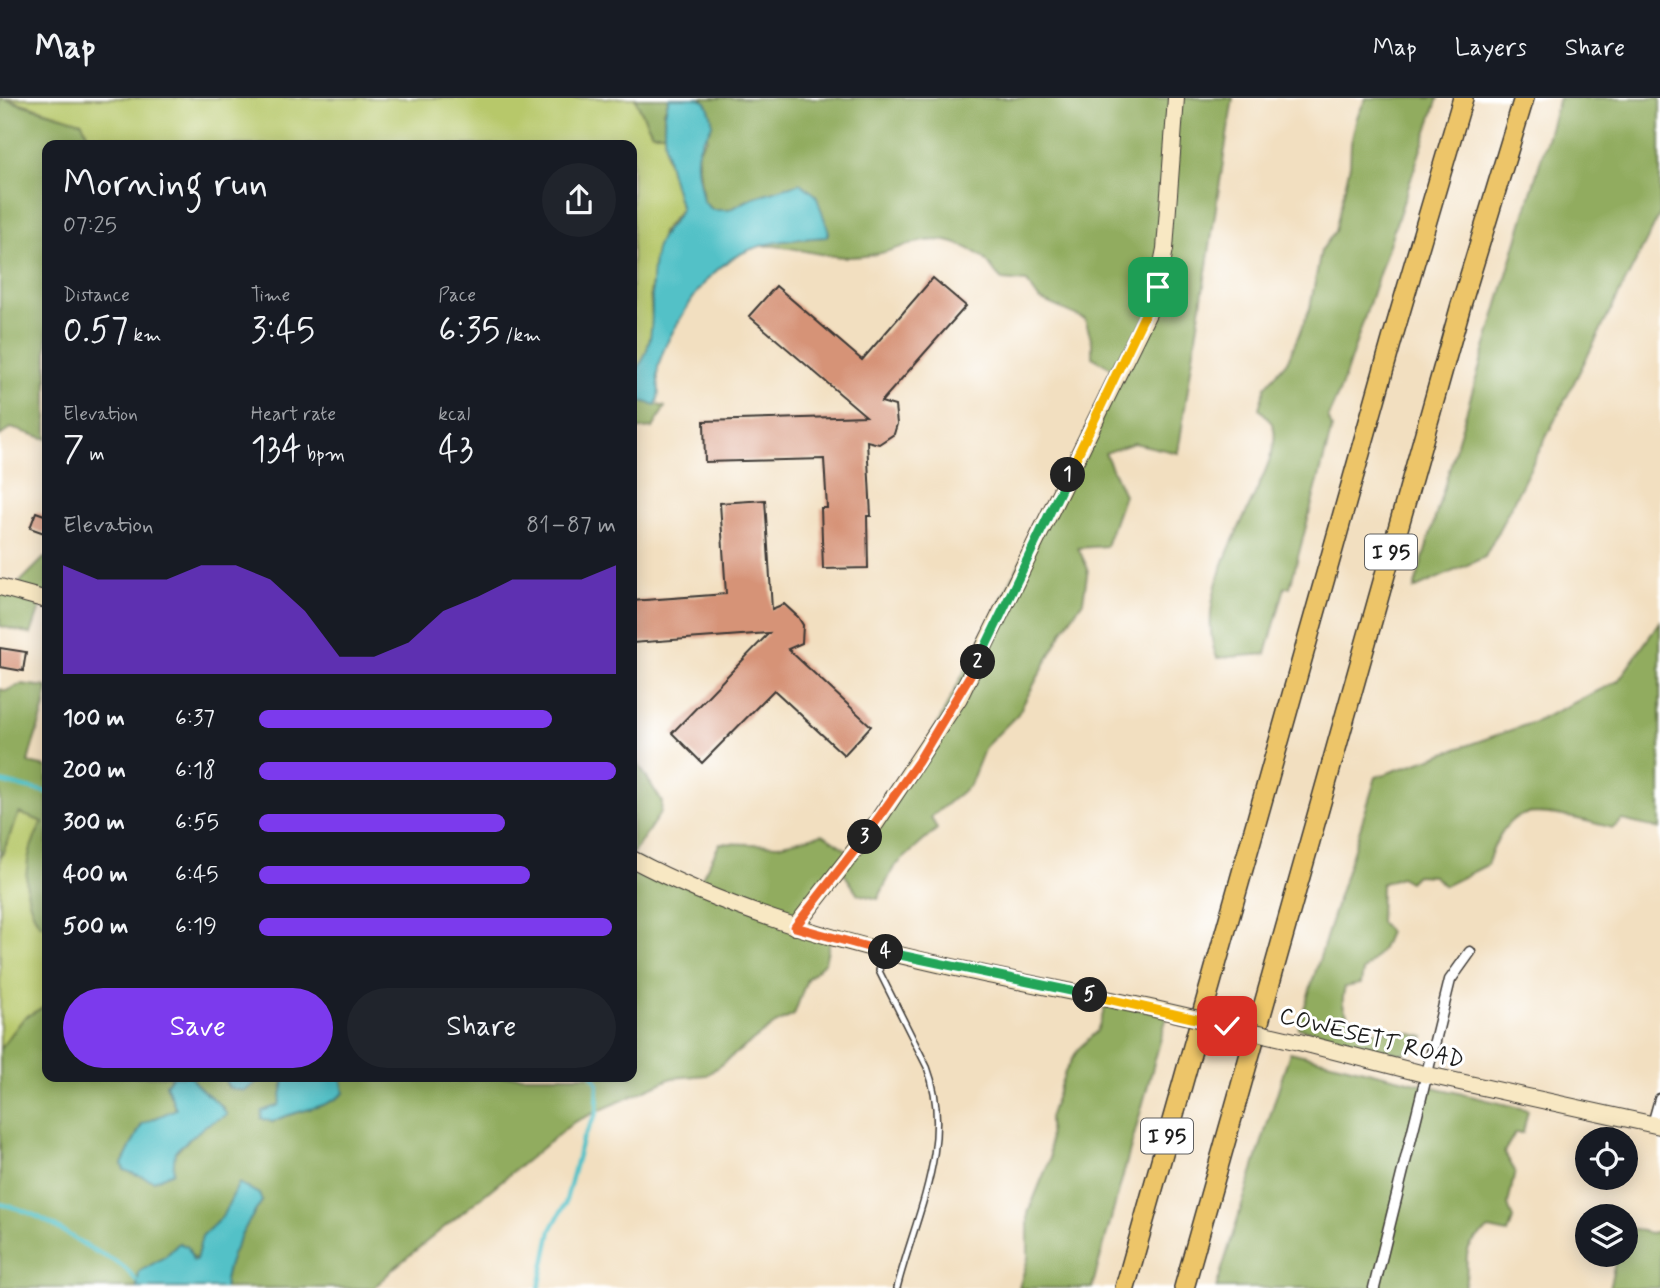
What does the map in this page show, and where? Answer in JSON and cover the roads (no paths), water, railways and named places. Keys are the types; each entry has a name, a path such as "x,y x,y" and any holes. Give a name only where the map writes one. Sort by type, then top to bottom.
{"highway":[{"name":"I 95","path":"1125,1288 1395,329 1463,98"},
{"name":"I 95","path":"1184,1288 1461,305 1524,98"}],"main road":[{"path":"795,927 876,823 959,698 1155,299 1165,249 1176,98"},
{"path":"0,587 42,599"},
{"name":"COWESETT ROAD","path":"637,861 684,884 795,927 883,951 1155,1009 1428,1075 1657,1125"}],"street":[{"path":"1374,1288 1450,980 1470,952"},
{"path":"1657,1125 1660,1099"}],"lane":[{"path":"883,951 879,971 934,1084 937,1114 930,1177 897,1288"}],"water":[{"path":"669,98 698,98 706,102 712,125 701,143 697,162 703,201 712,210 729,210 754,197 800,183 816,195 829,232 826,237 781,242 744,252 713,274 685,311 664,350 658,369 659,393 656,405 637,400 637,369 648,346 651,331 656,250 681,209 666,154 665,112"},
{"path":"194,1082 224,1109 227,1115 206,1125 175,1151 173,1172 154,1181 124,1170 122,1164 142,1124 176,1109 166,1084"},
{"path":"226,1082 256,1082 245,1091 229,1088"},
{"path":"284,1082 342,1082 344,1093 328,1103 272,1122 261,1118 262,1111 279,1105"},
{"path":"239,1183 259,1194 262,1201 233,1254 224,1288 137,1288 139,1272 166,1256 179,1243 188,1247 193,1261 196,1260 202,1236 222,1217"}],"waterway":[{"path":"0,782 42,791"},
{"path":"539,1288 551,1230 565,1204 582,1140 597,1113 597,1082"},
{"path":"0,1204 46,1221 120,1265 136,1281"}]}
